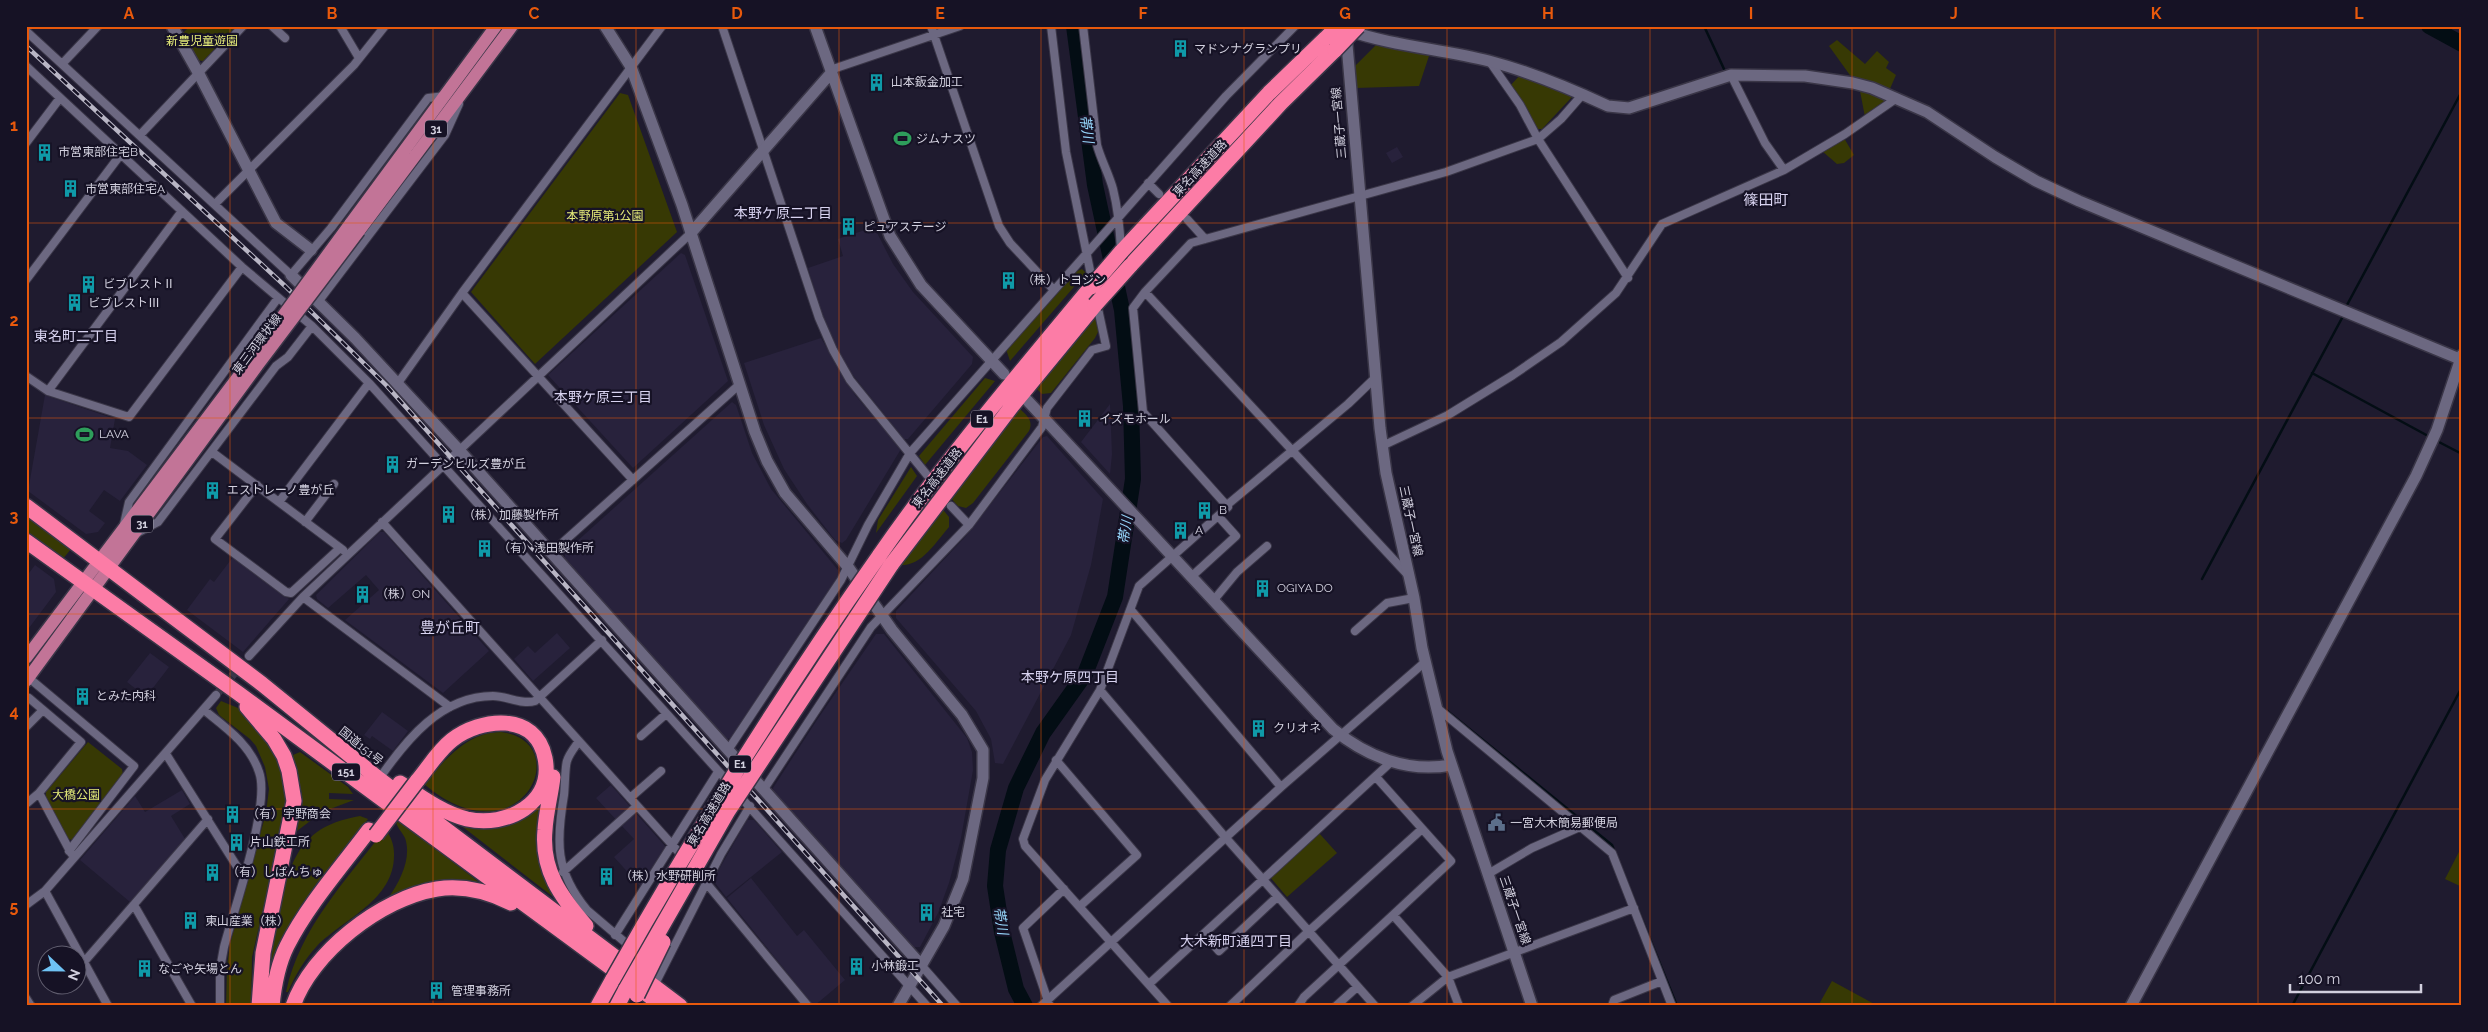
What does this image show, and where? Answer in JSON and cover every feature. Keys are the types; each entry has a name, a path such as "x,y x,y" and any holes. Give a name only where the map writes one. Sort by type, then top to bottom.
{"highway":[{"name":"東名高速道路","path":"598,1006 716,802 819,640 910,510 990,409 1121,252 1263,100 1340,32"},
{"name":"東名高速道路","path":"632,996 728,811 891,565 1012,406 1095,305 1274,110 1340,32"},
{"path":"26,506 382,776 448,812 467,819 493,820 516,814 534,801 545,780 545,757 534,737 523,728 501,722 486,723 464,732 449,742 413,778"},
{"name":"151","path":"26,540 238,692 660,1005"},
{"path":"238,692 241,700 274,739 284,756 294,801 262,953 259,1006"},
{"path":"281,1006 286,968 292,954 373,832 446,732 468,719 484,714 500,712 515,716 529,723 545,739 553,763 544,843 552,881 569,906 603,946"},
{"name":"国道151号","path":"382,776 603,946 657,979 680,1006"},
{"path":"272,1006 276,979 287,946 312,907 373,832"},
{"path":"293,1006 306,978 337,942 386,909 425,892 463,888 487,892 514,904 536,919 545,920"},
{"path":"617,1006 632,996"}],"main road":[{"name":"東三河環状線","path":"355,228 445,96 496,26"},
{"name":"東三河環状線","path":"28,679 128,531 355,228 466,89 512,26"},
{"name":"東三河環状線","path":"26,658 90,586"}],"street":[{"path":"62,64 98,26"},
{"path":"172,26 200,74 276,223 311,250"},
{"path":"140,135 200,74 243,26"},
{"path":"272,26 285,38"},
{"path":"340,26 359,58"},
{"path":"215,204 248,168 354,65 385,26"},
{"path":"604,26 622,50 631,67 691,233 755,432 767,461 785,493 848,567 892,630 962,714 983,750 984,778 963,879 944,926 898,1006"},
{"path":"398,383 462,293 662,26"},
{"path":"722,26 819,318 833,350 850,380 927,475"},
{"path":"815,26 871,187 893,242 920,285 1004,374"},
{"path":"931,26 1000,226 1010,244 1053,289"},
{"path":"250,656 304,597 382,522 691,233 836,68 960,26"},
{"path":"764,789 871,627 968,525 1042,427 1047,408 1092,350 1106,346 1088,250 1066,152 1052,26"},
{"path":"1083,26 1097,145 1102,163 1113,188 1121,252"},
{"path":"728,750 848,567 868,525 910,453 1053,289 1226,96 1295,26"},
{"path":"26,31 291,275 398,383 958,1006"},
{"path":"1340,32 1488,61 1534,73 1618,109 1629,108 1731,75 1804,76 1853,83 1897,98 1927,112 1988,153 2027,176 2079,201 2461,358 2437,430 2416,476 2131,1006"},
{"name":"三蔵子一宮線","path":"1340,32 1359,196 1382,446 1414,598 1425,662 1436,707 1452,765 1532,1006"},
{"path":"1488,61 1520,106 1538,139 1628,278"},
{"path":"26,66 242,267 312,326 369,383 602,640 927,1006"},
{"path":"1731,75 1765,143 1784,170"},
{"path":"318,302 445,135 466,89"},
{"path":"1227,505 1143,412 1133,308 1145,292 1191,243 1446,172 1538,139 1561,119 1582,95"},
{"path":"291,275 331,228 428,98 445,96"},
{"path":"26,143 60,98"},
{"path":"1382,446 1448,415 1513,375 1560,342 1616,293 1628,278 1662,224 1784,170 1845,134 1897,98"},
{"path":"26,280 121,154"},
{"path":"1148,183 1159,194"},
{"path":"48,391 182,211"},
{"path":"1187,219 1205,239"},
{"path":"26,376 48,391 129,418 242,267"},
{"path":"1145,292 1409,576"},
{"path":"462,293 633,480"},
{"path":"278,298 129,502 128,531 158,522 276,366 288,357 312,326"},
{"path":"1163,1004 1149,984 1026,846 1023,839 1042,788 1056,760 1100,690 1139,586 1228,507 1227,505 1375,378"},
{"path":"279,502 369,383"},
{"path":"551,553 740,384"},
{"path":"1026,399 1191,578 1340,735 1362,750 1391,762 1438,768 1452,765"},
{"path":"212,452 349,554"},
{"path":"306,522 334,484"},
{"path":"257,485 215,539 286,592 291,593 340,548"},
{"path":"950,506 968,525"},
{"path":"1191,578 1236,536 1218,516"},
{"path":"382,522 673,846 708,882 808,1006"},
{"path":"1213,601 1237,572 1267,546"},
{"path":"304,597 450,707"},
{"path":"1355,631 1387,603 1414,598"},
{"path":"1131,610 1281,787"},
{"path":"382,776 415,734 450,707 483,697 506,697 528,703 539,697 602,640"},
{"path":"1064,889 1023,928 1046,1004 1281,787 1425,662"},
{"path":"26,905 45,891 134,766 28,679"},
{"path":"1100,690 1277,897 1375,1006"},
{"path":"72,854 166,754 216,695"},
{"path":"26,804 39,793 81,742 29,698"},
{"path":"1436,707 1582,826 1612,853 1672,1006"},
{"path":"26,727 43,710"},
{"path":"204,710 247,748 259,771 262,783 261,810 224,946 220,969 220,1006"},
{"path":"641,736 666,714"},
{"path":"578,741 566,762 567,773 558,837 558,849 563,872 578,899 657,979 750,806"},
{"path":"166,754 243,876"},
{"path":"1056,760 1138,855 1080,906"},
{"path":"1149,984 1391,762"},
{"path":"630,798 661,771"},
{"path":"615,935 718,772"},
{"path":"1298,1006 1304,998 1451,861 1376,777"},
{"path":"39,793 72,854"},
{"path":"563,872 637,806"},
{"path":"88,957 208,820"},
{"path":"1488,874 1532,848 1582,826"},
{"path":"1230,1006 1309,931 1422,829"},
{"path":"45,891 74,944"},
{"path":"1204,934 1219,951 1277,897"},
{"path":"134,905 192,1006"},
{"path":"1412,1006 1448,977 1634,908"},
{"path":"1393,915 1448,977 1459,1006"},
{"path":"88,969 108,1006"},
{"path":"1612,1006 1614,1000 1662,981"},
{"path":"1336,1006 1358,987"},
{"path":"26,998 31,1006"}],"shaded area":[{"path":"1397,147 1403,157 1392,163 1386,153"},
{"path":"874,227 893,264 913,292 973,357 972,364 908,439 904,439 852,374 841,356 821,313 808,268 843,256 838,239"},
{"path":"681,253 685,255 728,381 633,468 548,375"},
{"path":"821,338 855,395 901,449 846,540 842,543 835,540 807,504 784,469 764,425 744,363"},
{"path":"45,395 115,419 110,448 128,451 147,465 120,501 104,490 89,511 105,523 98,532 86,534 28,491"},
{"path":"732,402 736,405 752,453 771,489 838,570 838,577 731,738 726,739 565,558 565,552"},
{"path":"1110,404 1112,454 1110,474 1081,442"},
{"path":"1047,436 1103,499 1091,565 1071,635 1003,764 995,763 991,739 976,711 896,618 896,611 965,537 1043,437"},
{"path":"380,532 384,532 489,651 443,693 345,620 379,590 366,575 328,608 317,599 316,595"},
{"path":"233,557 289,599 243,652 187,610 210,579 214,582"},
{"path":"35,565 54,579 56,592 26,632 26,577"},
{"path":"557,633 570,648 533,681 514,659 528,646 535,653"},
{"path":"876,634 884,634 967,738 972,752 973,770 961,838 949,883 938,913 920,947 912,947 774,793 773,788"},
{"path":"150,653 169,667 146,697 127,682"},
{"path":"382,712 408,731 393,751 372,736 370,739 364,735"},
{"path":"611,785 665,846 666,851 642,888 614,857 634,839 596,798"},
{"path":"182,790 190,804 171,816 185,839 130,902 80,860 135,796 145,812"},
{"path":"747,820 754,820 782,852 726,897 713,880"},
{"path":"751,878 797,936 804,930 845,980 814,1006 727,898"}],"green space":[{"name":"新豊児童遊園","path":"190,26 232,26 235,28 203,61 196,60 181,35"},
{"path":"1837,40 1865,64 1877,51 1889,62 1886,68 1896,75 1889,91 1852,78 1829,46"},
{"path":"1378,43 1430,53 1419,86 1356,88 1354,67"},
{"path":"1521,74 1572,94 1572,97 1542,129 1538,129 1510,86"},
{"path":"1860,91 1885,97 1886,102 1865,117"},
{"name":"本野原第1公園","path":"620,93 628,95 677,232 535,364 471,292"},
{"path":"1844,138 1854,155 1844,163 1837,164 1822,151"},
{"path":"1082,269 1086,273 1010,361 1006,349 1075,272"},
{"path":"1096,315 1099,330 1095,338 1051,393 1042,394 1036,388"},
{"path":"985,378 995,381 925,465 919,456"},
{"path":"1019,408 1027,415 1030,421 1029,431 973,503 966,508 958,506 949,496"},
{"path":"911,467 917,476 876,533 878,520"},
{"path":"940,506 949,517 949,527 933,547 920,559 906,565 897,565"},
{"path":"26,516 71,549 62,560 26,534"},
{"path":"221,701 238,708 268,736 287,783 286,810 252,957 251,1006 226,1006 227,966 230,944 266,813 269,789 265,767 256,746 250,739 219,715 216,708"},
{"path":"501,732 524,740 535,756 536,774 527,792 511,806 487,811 458,805 424,784 449,757 467,742 489,733"},
{"name":"大橋公園","path":"88,742 122,769 123,775 73,840 67,839 46,797 46,792"},
{"path":"300,752 348,787 353,794 329,793 329,799 354,800 322,812 297,831 302,794 293,755"},
{"path":"547,796 554,895 552,896 463,827 465,825 489,828 511,824 531,814"},
{"path":"360,816 368,819 324,873 297,911 276,953 269,975 279,910 294,860 312,836 324,828 340,821"},
{"path":"396,821 406,826 480,883 440,882 412,888 389,897 401,877 407,853 405,838"},
{"path":"385,829 392,841 394,854 392,870 386,884 366,907 317,946 308,956 288,992 286,992 302,946 313,926 340,886"},
{"path":"1319,833 1337,853 1287,897 1270,877"},
{"path":"2462,846 2462,887 2445,879"},
{"path":"1832,981 1878,1006 1818,1006"}],"waterway":[{"name":"帯川","path":"1025,1006 1016,989 1002,932 995,886 998,850 1016,788 1043,733 1085,674 1115,597 1133,479 1131,406 1122,310 1095,185 1074,26"},
{"path":"1704,26 1724,69"},
{"path":"2429,26 2462,44"},
{"path":"2347,305 2462,91"},
{"path":"2202,579 2342,318"},
{"path":"2312,373 2430,437"},
{"path":"2437,441 2462,454"},
{"path":"2292,1006 2462,687"},
{"path":"1446,710 1612,845 1677,1006"}],"tunnel":[{"path":"216,695 249,656"}],"railway":[{"path":"26,46 285,286 386,385 943,1006"}],"place":[{"name":"マドンナグランプリ","path":"1180,49"},
{"name":"山本鈑金加工","path":"877,82"},
{"name":"ジムナスツ","path":"902,139"},
{"name":"市営東部住宅B","path":"44,152"},
{"name":"市営東部住宅A","path":"71,189"},
{"name":"ピュアステージ","path":"849,227"},
{"name":"（株）トヨジン","path":"1008,280"},
{"name":"ビブレストⅡ","path":"89,284"},
{"name":"ビブレストⅢ","path":"74,303"},
{"name":"イズモホール","path":"1085,419"},
{"name":"LAVA","path":"85,434"},
{"name":"ガーデンヒルズ豊が丘","path":"392,464"},
{"name":"エストレーノ豊が丘","path":"213,490"},
{"name":"B","path":"1205,510"},
{"name":"（株）加藤製作所","path":"449,515"},
{"name":"A","path":"1181,530"},
{"name":"（有）浅田製作所","path":"484,548"},
{"name":"OGIYA DO","path":"1263,588"},
{"name":"（株）ON","path":"362,594"},
{"name":"とみた内科","path":"82,696"},
{"name":"クリオネ","path":"1259,728"},
{"name":"（有）宇野商会","path":"233,814"},
{"name":"一宮大木簡易郵便局","path":"1496,823"},
{"name":"片山鉄工所","path":"236,842"},
{"name":"（有）しばんちゅ","path":"213,872"},
{"name":"（株）水野研削所","path":"606,876"},
{"name":"社宅","path":"927,912"},
{"name":"東山産業（株）","path":"191,921"},
{"name":"小林鍛工","path":"857,966"},
{"name":"なごや矢場とん","path":"144,969"},
{"name":"管理事務所","path":"437,991"}],"district":[{"name":"篠田町","path":"1766,200"},
{"name":"本野ケ原二丁目","path":"783,213"},
{"name":"東名町二丁目","path":"76,336"},
{"name":"本野ケ原三丁目","path":"603,397"},
{"name":"豊が丘町","path":"450,628"},
{"name":"本野ケ原四丁目","path":"1070,677"},
{"name":"大木新町通四丁目","path":"1236,941"}]}
